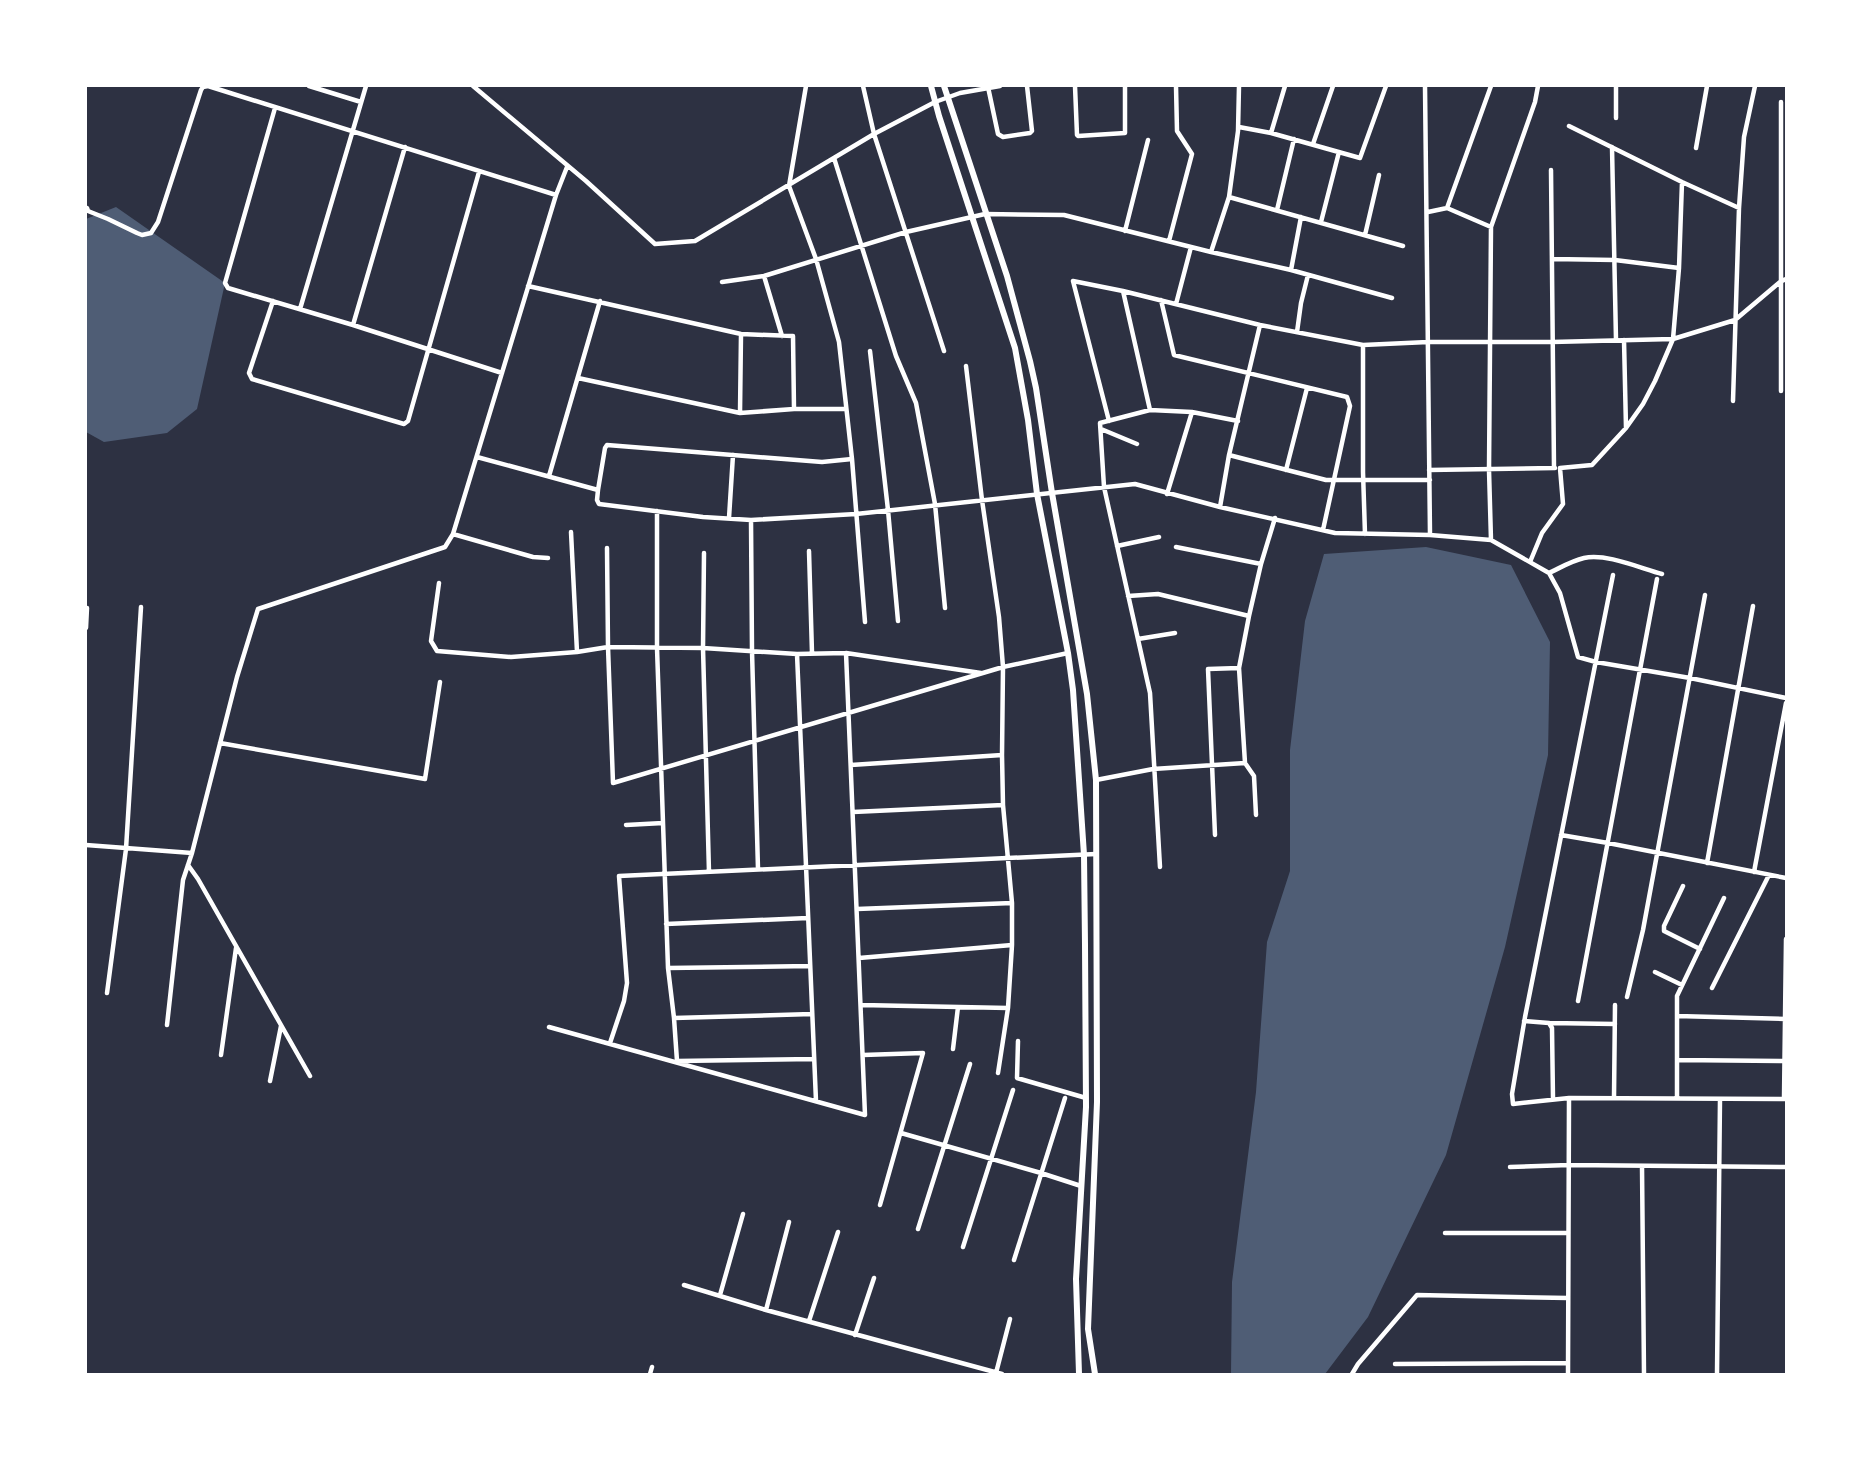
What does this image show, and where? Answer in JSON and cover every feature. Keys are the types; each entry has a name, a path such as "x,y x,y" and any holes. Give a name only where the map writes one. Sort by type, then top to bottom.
{"main road":[{"path":"931,86 1015,348 1028,420 1037,494 1073,690 1084,855 1086,1098 1076,1279 1079,1374"},
{"path":"944,86 1007,276 1030,361 1087,694 1096,780 1097,1102 1088,1329 1095,1374"}],"street":[{"path":"87,208 88,211 142,235 152,233 158,222 201,90 208,86 556,195"},
{"path":"309,86 361,102"},
{"path":"300,309 366,86"},
{"path":"473,86 655,244 695,241 874,134 935,102 970,88 1000,86"},
{"path":"806,86 789,186 816,259 839,342 852,459 865,622"},
{"path":"863,86 874,134 944,351"},
{"path":"988,87 998,134 1003,137 1032,131 1027,86"},
{"path":"1075,86 1078,136 1125,133 1125,86"},
{"path":"1169,241 1192,154 1177,131 1176,86"},
{"path":"1211,252 1229,197 1239,127 1239,86"},
{"path":"1271,133 1286,86"},
{"path":"1313,144 1334,86"},
{"path":"1239,127 1271,133 1359,158 1386,86"},
{"path":"1425,86 1430,535"},
{"path":"1447,207 1491,86"},
{"path":"1491,540 1489,470 1491,227 1535,102 1538,86"},
{"path":"1616,86 1616,118"},
{"path":"1696,148 1707,86"},
{"path":"1733,401 1739,208 1744,137 1755,86"},
{"path":"1781,102 1780,282 1784,367 1781,391"},
{"path":"275,108 225,283 228,288 502,373"},
{"path":"1569,126 1739,208"},
{"path":"1277,210 1294,139"},
{"path":"1125,231 1148,140"},
{"path":"353,325 405,147"},
{"path":"1612,147 1616,340"},
{"path":"1321,222 1339,152"},
{"path":"834,158 896,356 916,403 935,504 945,608"},
{"path":"167,1025 183,880 237,677 258,609 442,549 453,534 556,195 567,167"},
{"path":"1551,170 1554,467"},
{"path":"273,301 249,373 252,379 404,424 408,421 479,171"},
{"path":"1365,235 1378,175"},
{"path":"1429,470 1560,468 1592,465 1626,428 1655,381 1673,339 1682,182"},
{"path":"1229,197 1403,246"},
{"path":"1428,212 1447,207 1491,227"},
{"path":"722,282 764,276 906,232 985,214 1064,215 1291,270 1392,298"},
{"path":"1291,270 1301,217"},
{"path":"1176,304 1191,247"},
{"path":"1552,259 1615,260 1678,268"},
{"path":"1298,332 1301,303 1308,275"},
{"path":"764,276 782,336"},
{"path":"1109,421 1073,281 1260,325 1363,345 1673,339 1735,320 1786,279"},
{"path":"528,286 741,334 793,336 794,409"},
{"path":"1123,291 1150,410"},
{"path":"1161,300 1174,355 1347,397 1350,406 1323,531"},
{"path":"549,476 600,301"},
{"path":"1220,507 1260,325"},
{"path":"740,413 741,334"},
{"path":"1624,340 1626,428"},
{"path":"1363,345 1365,534"},
{"path":"870,351 898,621"},
{"path":"966,366 999,617 1002,667 1002,755 1012,903 1012,945 1008,1008 998,1073"},
{"path":"578,378 740,413 794,409 846,409"},
{"path":"1286,470 1307,387"},
{"path":"1160,867 1150,693 1104,487 1100,423 1150,410 1192,412 1238,421"},
{"path":"1167,494 1192,412"},
{"path":"1101,429 1137,444"},
{"path":"852,459 822,462 608,445 605,447 597,500 599,504 751,520 856,514 1135,484 1167,494 1323,531 1491,540 1549,573 1560,593 1578,657 1786,698"},
{"path":"729,519 733,455"},
{"path":"1230,455 1326,480 1430,480"},
{"path":"477,457 598,490"},
{"path":"1530,562 1542,533 1563,504 1560,468"},
{"path":"657,511 657,648 666,924 677,1061"},
{"path":"1256,815 1254,776 1245,763 1239,668 1248,616 1275,518"},
{"path":"751,520 758,869"},
{"path":"572,532 577,652"},
{"path":"453,534 533,557 548,558"},
{"path":"1117,546 1159,537"},
{"path":"1176,547 1261,564"},
{"path":"606,548 613,783 1002,667 1068,653"},
{"path":"809,551 812,654"},
{"path":"704,553 703,648 709,872"},
{"path":"1549,573 1585,558 1608,559 1662,574"},
{"path":"1613,575 1524,1021 1512,1094 1513,1104 1569,1098 1785,1099 1786,939"},
{"path":"1578,1001 1657,579"},
{"path":"439,583 431,641 436,651 511,657 608,647 703,648 797,654 846,653 983,673"},
{"path":"1128,596 1158,594 1248,616"},
{"path":"1627,997 1643,930 1705,595"},
{"path":"1707,863 1753,606"},
{"path":"107,993 126,849 141,607"},
{"path":"86,628 87,608"},
{"path":"1138,639 1175,633"},
{"path":"549,1027 865,1115 846,653"},
{"path":"797,654 816,1101"},
{"path":"1215,836 1208,669 1239,668"},
{"path":"220,743 425,779 440,682"},
{"path":"1754,872 1786,703"},
{"path":"851,765 1002,755"},
{"path":"1096,780 1153,769 1245,763"},
{"path":"853,812 1004,805"},
{"path":"626,825 663,823"},
{"path":"1561,835 1786,878"},
{"path":"86,845 192,853"},
{"path":"610,1043 627,983 619,876 1096,854"},
{"path":"188,865 310,1076"},
{"path":"1712,988 1769,875"},
{"path":"1683,886 1664,926 1664,931 1700,949"},
{"path":"1677,1098 1677,996 1724,898"},
{"path":"857,909 1012,903"},
{"path":"666,924 808,918"},
{"path":"859,958 1012,945"},
{"path":"221,1055 236,946"},
{"path":"668,968 810,966"},
{"path":"1655,972 1682,985"},
{"path":"861,1005 1008,1008"},
{"path":"1614,1098 1615,1005"},
{"path":"953,1049 958,1007"},
{"path":"674,1018 812,1014"},
{"path":"1677,1017 1785,1018"},
{"path":"1524,1021 1615,1024"},
{"path":"1549,1023 1552,1028 1553,1099"},
{"path":"270,1081 281,1026"},
{"path":"1018,1041 1017,1078 1086,1098"},
{"path":"863,1055 923,1053 880,1205"},
{"path":"677,1061 814,1059"},
{"path":"1677,1060 1784,1061"},
{"path":"918,1229 970,1064"},
{"path":"963,1246 1013,1090"},
{"path":"1014,1260 1065,1098"},
{"path":"1568,1374 1569,1098"},
{"path":"1717,1374 1720,1099"},
{"path":"902,1133 1082,1186"},
{"path":"1510,1167 1569,1165 1786,1167"},
{"path":"1642,1166 1644,1374"},
{"path":"720,1295 743,1214"},
{"path":"765,1310 789,1222"},
{"path":"809,1321 838,1232"},
{"path":"1445,1233 1568,1233"},
{"path":"855,1335 874,1278"},
{"path":"684,1285 765,1310 999,1374 1010,1319"},
{"path":"1352,1374 1417,1295 1568,1298"},
{"path":"1395,1364 1568,1363"},
{"path":"650,1374 652,1367"}],"water":[{"path":"116,207 225,283 197,409 167,433 104,442 86,432 86,219"},
{"path":"1426,547 1511,565 1550,642 1548,755 1505,947 1446,1155 1368,1317 1325,1374 1231,1374 1232,1282 1256,1092 1267,942 1290,871 1290,750 1305,621 1324,554"}]}
